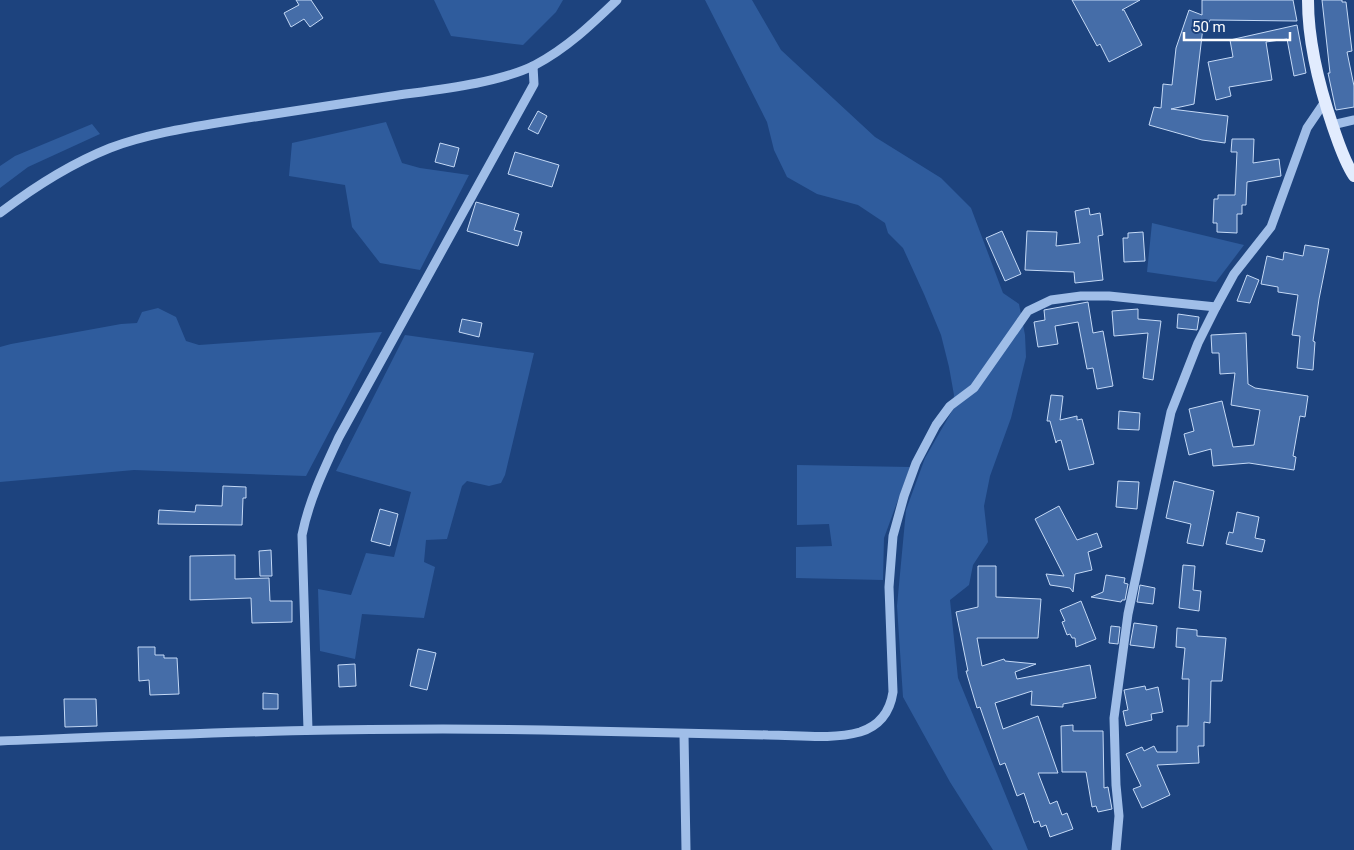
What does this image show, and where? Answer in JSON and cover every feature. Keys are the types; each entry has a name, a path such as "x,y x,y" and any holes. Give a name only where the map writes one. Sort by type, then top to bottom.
{"main road":[{"path":"1308,0 1309,31 1324,103 1345,160 1354,176"}],"street":[{"path":"0,213 19,198 77,162 111,148 153,135 220,122 463,85 507,76 533,66 570,44 617,0"},
{"path":"308,730 302,535 307,511 317,483 339,437 534,84 533,66"},
{"path":"1116,850 1119,816 1114,718 1128,614 1171,412 1198,342 1216,307 1234,274 1271,227 1307,128 1324,103"},
{"path":"1332,125 1354,120"},
{"path":"0,741 308,730 445,729 842,736 862,732 875,725 886,714 891,705 893,692 889,587 892,544 904,496 916,463 936,425 950,406 974,388 1028,311 1052,300 1081,296 1109,296 1216,307"},
{"path":"684,734 686,850"}],"shaded area":[{"path":"434,0 563,0 556,12 523,45 451,36"},
{"path":"705,0 752,0 781,50 875,137 941,178 971,208 1003,293 1019,304 1025,335 1026,357 1011,418 990,476 984,506 988,542 973,565 969,585 950,600 958,678 1028,850 993,850 950,782 903,697 897,606 906,510 925,458 952,411 954,395 941,335 903,248 888,233 885,223 858,205 817,194 787,177 774,150 767,122"},
{"path":"386,122 402,163 420,168 469,175 420,270 380,263 352,227 345,185 289,176 292,143"},
{"path":"92,124 100,134 28,167 0,188 0,166 15,156"},
{"path":"1152,223 1244,245 1216,282 1147,272"},
{"path":"158,308 176,317 186,341 199,345 382,332 306,476 134,470 0,482 0,347 121,324 137,323 142,312"},
{"path":"405,335 534,353 505,475 501,483 489,486 467,481 462,486 447,539 426,540 424,562 435,567 424,618 362,614 355,659 320,651 318,589 351,595 366,553 394,557 411,492 336,471"},
{"path":"797,465 910,467 884,538 883,580 796,578 796,547 832,546 829,524 797,525"}],"building":[{"path":"296,0 311,0 323,18 310,27 304,19 291,27 284,13 299,5"},
{"path":"1072,0 1140,0 1122,10 1124,10 1142,45 1109,62 1100,44 1097,46"},
{"path":"1202,0 1293,0 1297,21 1210,20 1207,27 1203,27 1194,104 1171,109 1228,116 1225,143 1202,140 1149,125 1154,107 1161,108 1163,84 1172,85 1176,48 1189,10 1202,15"},
{"path":"1322,0 1342,0 1342,2 1346,2 1352,51 1347,52 1354,86 1354,107 1336,110 1328,73 1330,73"},
{"path":"1297,25 1306,73 1294,76 1287,39 1266,42 1272,80 1229,87 1231,96 1216,100 1208,62 1233,57 1230,40"},
{"path":"538,111 547,116 538,134 528,129"},
{"path":"1232,139 1254,139 1253,163 1279,159 1281,176 1247,182 1246,205 1242,205 1242,214 1237,214 1237,233 1217,232 1217,223 1213,223 1214,199 1218,199 1218,195 1235,195 1237,152 1231,152"},
{"path":"440,143 459,148 454,167 435,162"},
{"path":"515,152 559,165 552,187 508,174"},
{"path":"476,202 519,214 514,230 522,232 518,246 467,231"},
{"path":"1089,208 1090,215 1100,213 1103,235 1098,236 1103,280 1075,283 1074,272 1025,270 1027,231 1057,232 1056,246 1080,243 1075,211"},
{"path":"1002,231 1021,274 1005,281 986,238"},
{"path":"1143,232 1145,261 1124,262 1123,238 1128,238 1128,233"},
{"path":"1305,245 1329,249 1313,341 1315,342 1313,370 1297,368 1300,336 1292,335 1298,295 1278,292 1278,287 1261,284 1267,256 1283,260 1284,252 1303,256"},
{"path":"1247,275 1259,280 1250,303 1237,301"},
{"path":"1088,302 1093,333 1103,331 1113,386 1097,389 1093,368 1087,369 1078,322 1055,326 1058,344 1038,347 1034,322 1045,320 1044,310"},
{"path":"1138,309 1138,319 1161,321 1153,380 1143,378 1148,333 1114,336 1112,311"},
{"path":"1178,314 1199,317 1197,330 1177,328"},
{"path":"462,319 482,323 479,337 459,332"},
{"path":"1246,333 1248,384 1255,388 1308,396 1305,417 1300,416 1293,456 1296,457 1294,470 1249,463 1213,466 1211,449 1189,455 1184,434 1194,431 1189,409 1222,401 1233,447 1254,445 1260,410 1231,405 1235,373 1220,374 1219,353 1212,353 1211,335"},
{"path":"1051,395 1063,396 1060,420 1077,416 1077,420 1082,419 1094,464 1069,470 1061,440 1056,443 1050,421 1047,421"},
{"path":"1119,411 1140,413 1139,430 1118,429"},
{"path":"1118,481 1139,482 1137,509 1116,507"},
{"path":"1174,481 1214,491 1203,546 1187,543 1191,524 1166,518"},
{"path":"223,486 246,487 246,498 243,498 242,525 158,524 159,510 195,512 196,505 222,506"},
{"path":"1059,506 1077,540 1097,533 1102,547 1088,552 1092,570 1075,574 1073,592 1070,588 1050,585 1046,574 1064,576 1035,519"},
{"path":"380,509 398,514 390,546 371,541"},
{"path":"1237,512 1259,517 1255,538 1265,540 1262,552 1226,544 1229,532 1233,533"},
{"path":"271,550 272,576 260,576 259,551"},
{"path":"235,555 235,579 269,578 270,601 292,601 292,622 252,623 251,598 190,600 190,556"},
{"path":"1183,565 1195,566 1193,590 1201,591 1199,611 1179,608"},
{"path":"978,566 996,566 996,597 1041,599 1038,638 977,638 982,666 1004,659 1005,661 1036,664 1015,672 1017,679 1090,665 1096,698 1063,704 1063,707 1031,705 1032,691 995,703 1003,729 1038,716 1058,773 1038,773 1050,804 1057,801 1062,815 1067,813 1073,829 1050,837 1046,825 1041,827 1039,821 1034,823 1024,793 1017,796 1005,763 1000,765 980,707 977,708 966,671 968,671 956,612 978,607"},
{"path":"1106,575 1125,578 1124,583 1128,584 1125,600 1121,602 1091,597 1103,592"},
{"path":"1140,585 1155,588 1153,604 1137,602"},
{"path":"1081,601 1096,639 1076,647 1075,638 1072,638 1070,634 1067,635 1062,622 1065,621 1060,610"},
{"path":"1134,623 1157,626 1154,648 1130,645"},
{"path":"1111,626 1120,627 1118,644 1109,643"},
{"path":"1177,628 1197,630 1197,636 1226,638 1222,681 1211,681 1210,723 1204,722 1204,746 1198,746 1199,763 1157,765 1170,795 1142,808 1133,789 1141,786 1126,754 1142,747 1144,751 1154,746 1157,752 1177,752 1177,726 1188,726 1189,679 1182,679 1185,648 1176,647"},
{"path":"138,647 155,647 155,655 164,655 164,658 177,658 179,694 150,695 149,680 139,681"},
{"path":"418,649 436,653 427,690 410,686"},
{"path":"355,664 356,686 339,687 338,665"},
{"path":"1145,686 1146,690 1158,687 1163,712 1151,714 1152,720 1126,726 1123,711 1128,710 1124,690"},
{"path":"263,693 278,694 278,709 263,709"},
{"path":"64,699 96,699 97,726 65,727"},
{"path":"1073,725 1073,731 1103,731 1104,788 1108,787 1112,809 1098,812 1096,806 1092,807 1086,772 1062,772 1061,726"}]}
